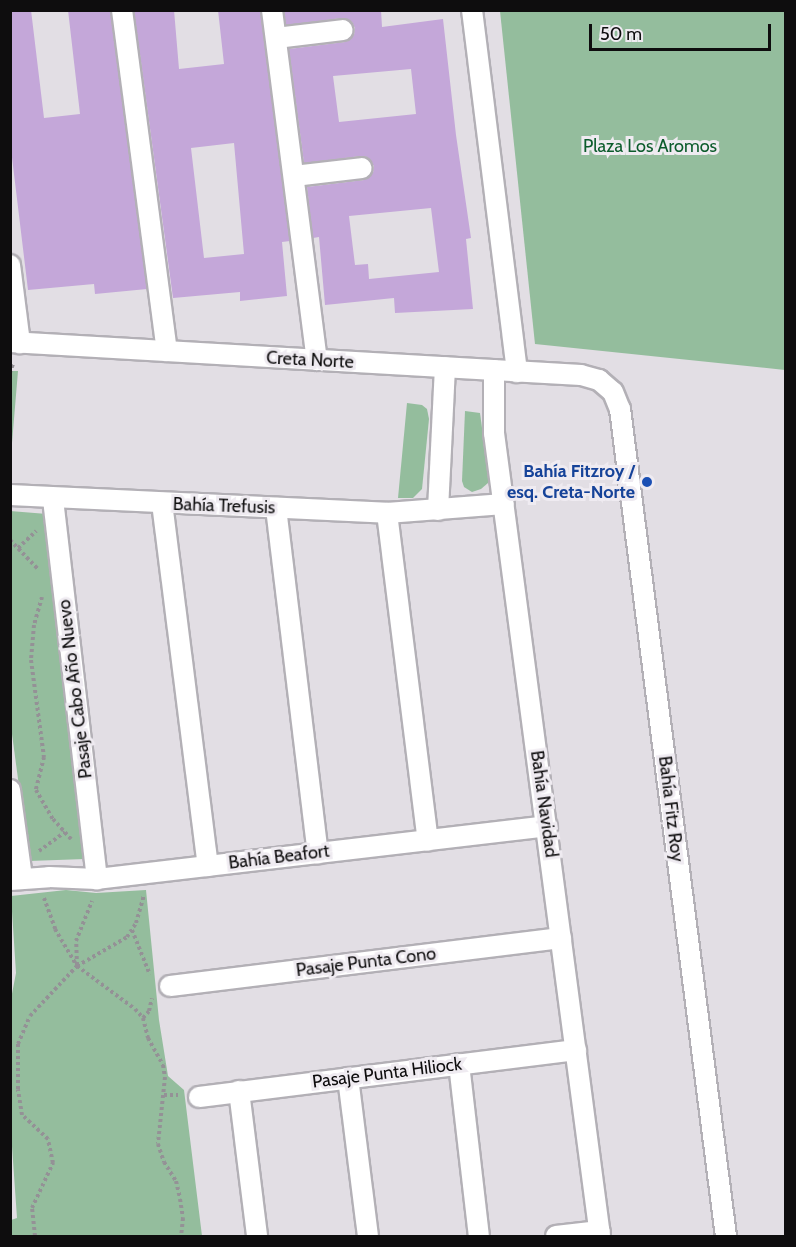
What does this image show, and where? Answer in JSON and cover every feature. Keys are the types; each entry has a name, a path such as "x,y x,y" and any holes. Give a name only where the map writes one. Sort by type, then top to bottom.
{"street":[{"path":"122,10 167,351"},
{"path":"273,10 317,360"},
{"path":"472,10 517,372"},
{"path":"276,38 344,30"},
{"path":"294,176 362,168"},
{"path":"10,265 15,343"},
{"name":"Creta Norte","path":"15,343 591,376 607,386"},
{"path":"438,510 445,368"},
{"name":"Bahía Navidad","path":"494,370 493,417 600,1234"},
{"name":"Bahía Fitz Roy","path":"607,386 620,409 726,1236"},
{"name":"Bahía Trefusis","path":"10,495 53,499 387,513 504,504"},
{"name":"Pasaje Cabo Año Nuevo","path":"53,499 93,879"},
{"path":"162,503 208,866"},
{"path":"276,508 318,853"},
{"path":"387,513 428,840"},
{"path":"10,790 16,879"},
{"name":"Bahía Beafort","path":"16,879 93,879 547,826"},
{"name":"Pasaje Punta Cono","path":"161,987 561,938"},
{"name":"Pasaje Punta Hiliock","path":"199,1097 576,1050"},
{"path":"459,1064 479,1236"},
{"path":"348,1078 368,1236"},
{"path":"239,1091 257,1236"},
{"path":"556,1236 600,1234"}],"path":[{"path":"10,540 38,568 42,579"},
{"path":"42,594 34,625 31,660 44,757 36,790 53,819 75,845"},
{"path":"35,1236 32,1208 53,1163 48,1139 22,1114 18,1089 18,1044 30,1016 77,966 127,937 141,907 147,873"},
{"path":"77,966 76,940 94,898 93,879"},
{"path":"132,929 152,979"},
{"path":"77,966 135,1009 143,1018 144,1028 163,1065 165,1077 158,1144 164,1162 176,1181 183,1218 182,1236"},
{"path":"143,1018 161,987"}],"green space":[{"name":"Plaza Los Aromos","path":"500,11 785,11 785,370 535,344"},
{"path":"10,371 18,371 11,455"},
{"path":"407,403 422,405 427,409 429,419 422,489 413,498 398,498"},
{"path":"465,411 480,413 488,472 488,483 472,492 464,487 462,481"},
{"path":"10,511 47,514 85,859 29,861 10,719"},
{"path":"66,890 96,893 146,890 159,1020 168,1076 184,1090 202,1236 11,1236 11,1220 17,1218 10,1118 10,1004 16,973 11,896"}],"building":[{"path":"10,10 31,10 44,118 80,114 68,10 110,10 147,289 95,294 94,284 28,290 10,141"},
{"path":"134,10 174,10 179,69 224,64 218,10 260,10 290,241 282,242 287,296 240,301 240,292 173,298","holes":["234,143 244,254 204,258 191,148"]},
{"path":"284,10 381,10 382,27 443,19 456,135 471,238 466,239 473,309 395,313 394,298 325,305 319,237 313,238 307,187 364,180 373,173 374,166 367,157 361,156 304,163 289,49 345,42 354,35 355,28 352,22 342,18 286,25","holes":["411,69 416,114 339,122 333,76","431,208 439,272 369,279 368,264 355,265 349,216"]}],"place":[{"name":"Bahía Fitzroy / esq. Creta-Norte","path":"647,482"}]}
